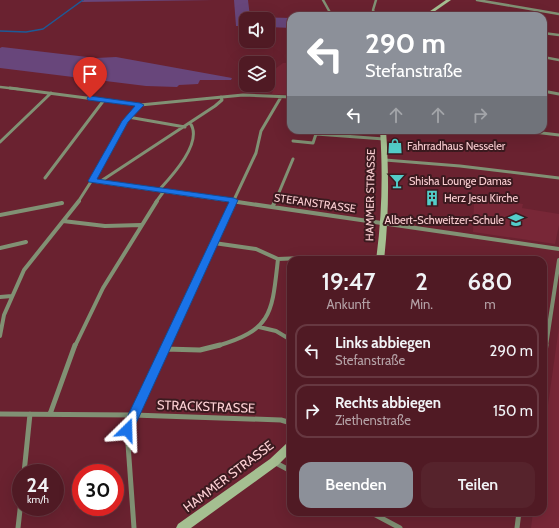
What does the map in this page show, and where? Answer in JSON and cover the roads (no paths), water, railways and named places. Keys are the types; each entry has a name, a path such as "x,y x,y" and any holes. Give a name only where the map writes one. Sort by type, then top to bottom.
{"main road":[{"path":"431,12 449,0"},
{"name":"HAMMER STRASSE","path":"380,256 384,222 385,160 383,134"},
{"name":"HAMMER STRASSE","path":"182,528 274,462 287,450"}],"street":[{"path":"323,0 330,12"},
{"path":"374,12 376,0"},
{"path":"477,0 559,14"},
{"path":"547,34 559,35"},
{"path":"547,58 559,60"},
{"path":"0,87 140,105 251,95 287,98"},
{"path":"547,92 559,94"},
{"path":"0,142 51,93"},
{"path":"101,181 185,127 220,102 221,97"},
{"path":"134,528 127,430 256,153 261,131 281,97"},
{"path":"45,178 104,100"},
{"path":"0,336 4,315 24,270 63,221 92,181 128,117 140,105"},
{"path":"128,117 185,127"},
{"path":"50,414 66,366 85,323 119,258 162,190 187,157 194,138 193,127 190,123"},
{"path":"293,141 313,143 316,134 384,139"},
{"path":"547,134 559,135"},
{"path":"273,206 293,159"},
{"path":"385,160 460,166 559,178"},
{"name":"STEFANSTRASSE","path":"92,181 234,200 559,249"},
{"path":"0,215 62,203"},
{"path":"63,221 105,226 141,225"},
{"path":"0,248 26,242"},
{"path":"214,243 244,246 266,253 278,259 287,259"},
{"path":"165,349 205,349 235,340 258,327 266,319 269,310 278,259"},
{"path":"547,329 559,260"},
{"path":"0,297 12,296"},
{"path":"258,327 276,331 287,338"},
{"name":"STRACKSTRASSE","path":"0,414 133,415 281,420 287,422"},
{"path":"25,464 30,414"},
{"path":"274,462 287,469"},
{"path":"18,528 19,516"},
{"path":"378,516 400,528"},
{"path":"517,528 519,516"}],"waterway":[{"path":"0,31 26,32 43,29 83,0"}],"place":[{"name":"Fahrradhaus Nesseler","path":"395,146"},
{"name":"Shisha Lounge Damas","path":"397,181"},
{"name":"Herz Jesu Kirche","path":"432,198"},
{"name":"Albert-Schweitzer-Schule","path":"516,220"}]}
